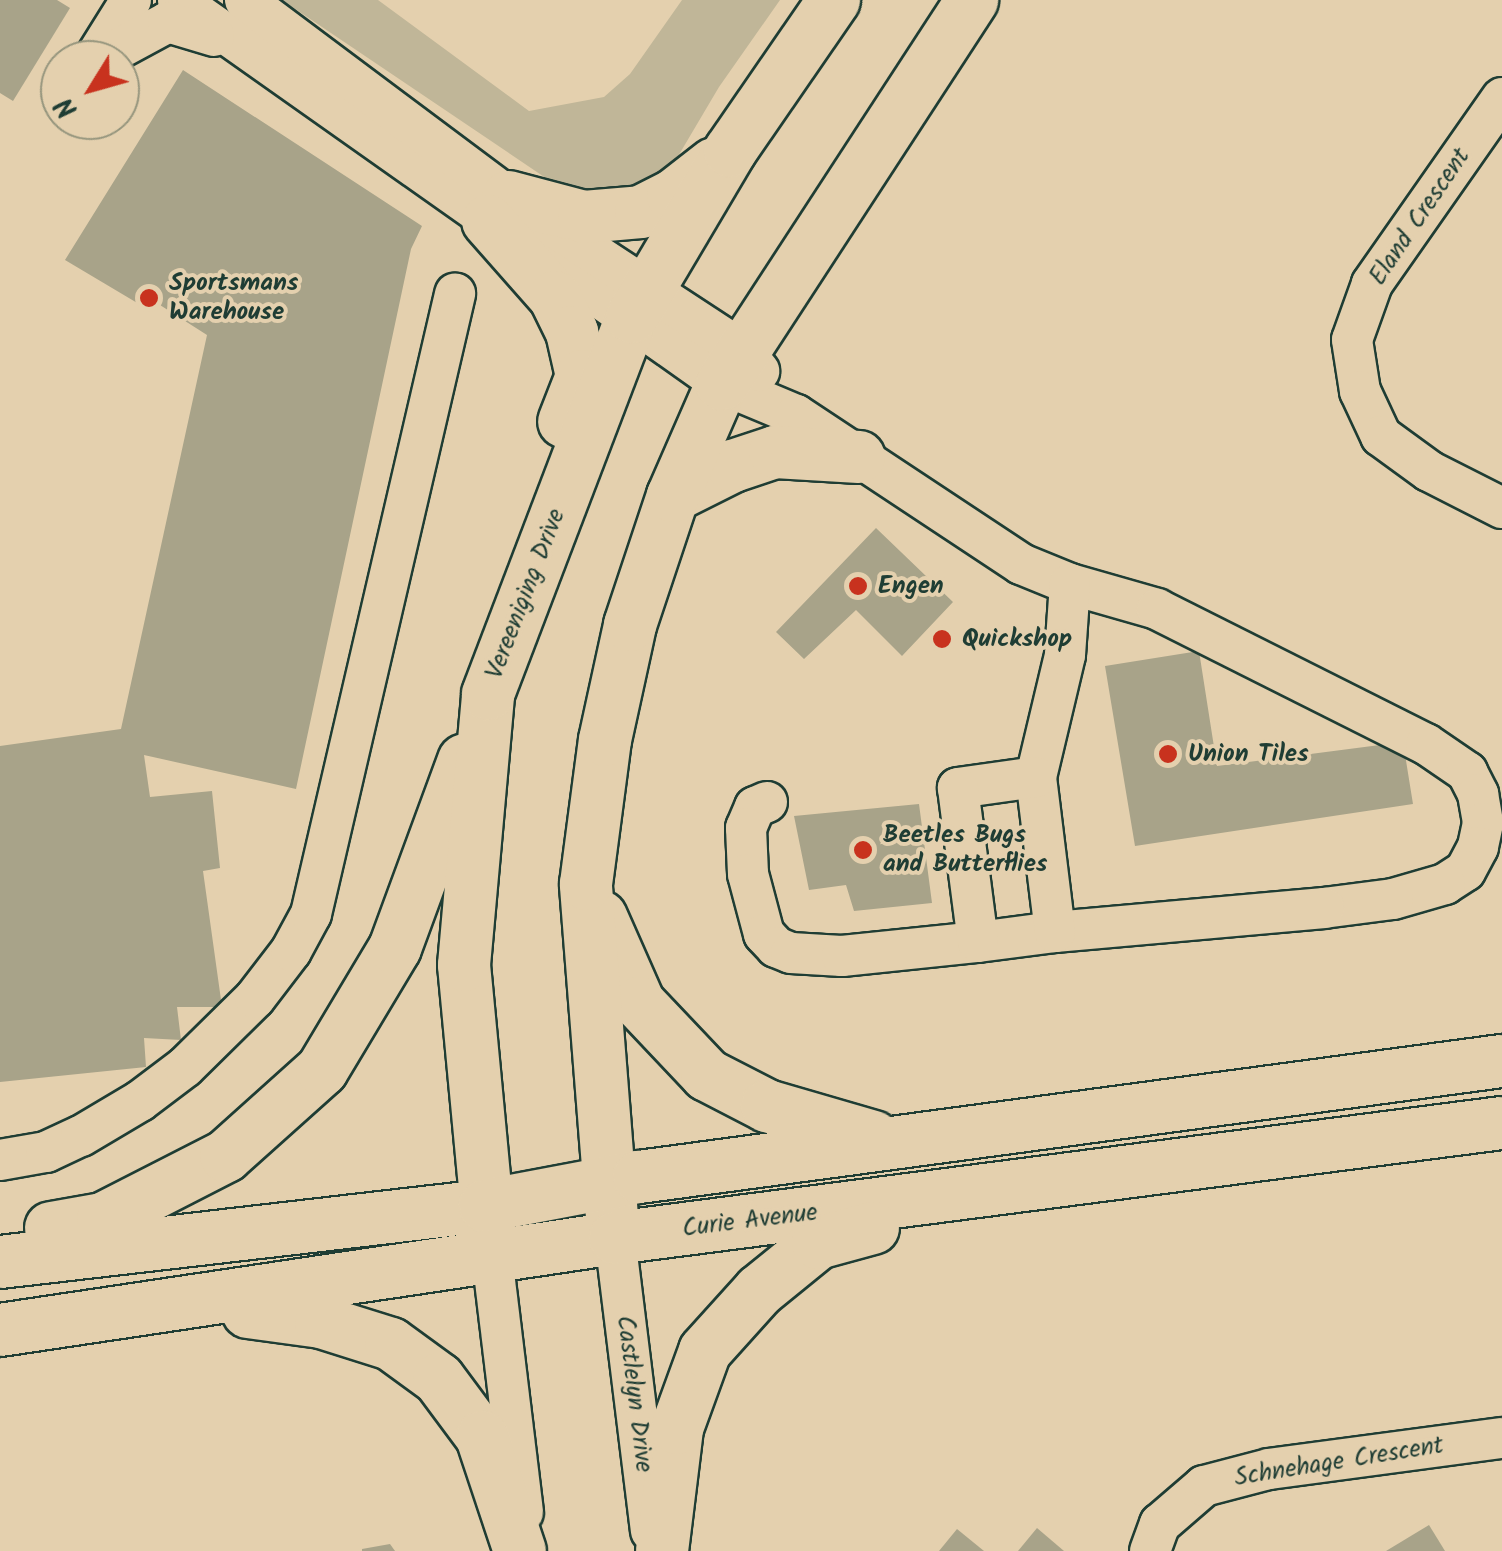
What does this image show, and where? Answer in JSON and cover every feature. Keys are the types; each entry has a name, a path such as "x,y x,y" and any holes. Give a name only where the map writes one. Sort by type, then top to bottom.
{"main road":[{"name":"Vereeniging Drive","path":"489,1231 464,965 488,694 641,302 730,151 834,0"},
{"path":"615,1238 586,884 609,720 630,625 673,496 732,368 972,0"},
{"path":"498,210 584,217 641,212 673,196 730,151"},
{"path":"0,1236 103,1219 226,1156 322,1070 395,948 488,694 546,469 582,376 572,332 555,297 498,210"},
{"path":"673,496 733,466 775,452 859,457"},
{"path":"586,884 639,1003 707,1076 766,1106 894,1142"},
{"name":"Curie Avenue","path":"0,1330 191,1304 489,1231 608,1183 1502,1061"},
{"name":"Curie Avenue","path":"0,1262 489,1231 615,1238 1502,1123"},
{"path":"662,1551 677,1428 705,1350 759,1291 818,1242 1019,1188"},
{"path":"191,1304 321,1322 390,1344 439,1379 482,1437 520,1551"}],"street":[{"path":"107,40 132,0"},
{"path":"178,0 269,28"},
{"path":"245,0 269,28 498,210 641,302 859,457 1021,564 1070,584 1157,610 1426,744 1467,772 1478,794 1483,823 1478,847 1465,870 1445,884 1393,899 813,956 776,947 764,934 756,914 746,847 749,815 767,802"},
{"path":"133,40 168,22 201,30 269,28"},
{"name":"Eland Crescent","path":"1502,98 1372,284 1352,340 1360,392 1380,436 1429,471 1502,508"},
{"path":"0,1160 46,1152 81,1136 140,1102 185,1067 255,998 291,951 311,914 455,294"},
{"path":"1054,932 1036,776 1065,654 1070,584"},
{"path":"978,942 958,788 1036,776"},
{"path":"489,1231 528,1551"},
{"name":"Castlelyn Drive","path":"615,1238 654,1551"},
{"name":"Schnehage Crescent","path":"1150,1551 1160,1524 1204,1486 1269,1469 1502,1438"}],"shaded area":[{"path":"282,0 378,0 529,111 604,97 630,74 682,0 780,0 719,87 664,180 639,194 568,193"}],"building":[{"path":"0,0 57,0 70,8 50,40 40,40 40,57 13,101 0,93"},
{"path":"183,70 422,226 411,249 296,789 144,755 150,797 212,791 220,868 203,871 222,1007 177,1007 181,1040 144,1038 146,1067 0,1082 0,746 121,729 207,335 149,298 144,307 65,260"},
{"path":"876,528 953,602 902,656 856,610 804,659 776,632"},
{"name":"Union Tiles","path":"1199,651 1217,766 1403,742 1413,804 1135,846 1105,666"},
{"name":"Beetles Bugs and Butterflies","path":"919,804 932,903 854,911 846,885 809,890 794,816"},
{"path":"1429,1525 1445,1551 1386,1551"},
{"path":"1037,1528 1064,1551 1018,1551"},
{"path":"957,1529 984,1551 939,1551"},
{"path":"390,1544 395,1551 362,1551 362,1549"}],"place":[{"name":"Sportsmans Warehouse","path":"149,298"},
{"name":"Engen","path":"858,586"},
{"name":"Quickshop","path":"942,639"},
{"name":"Union Tiles","path":"1168,754"},
{"name":"Beetles Bugs and Butterflies","path":"863,850"}]}
